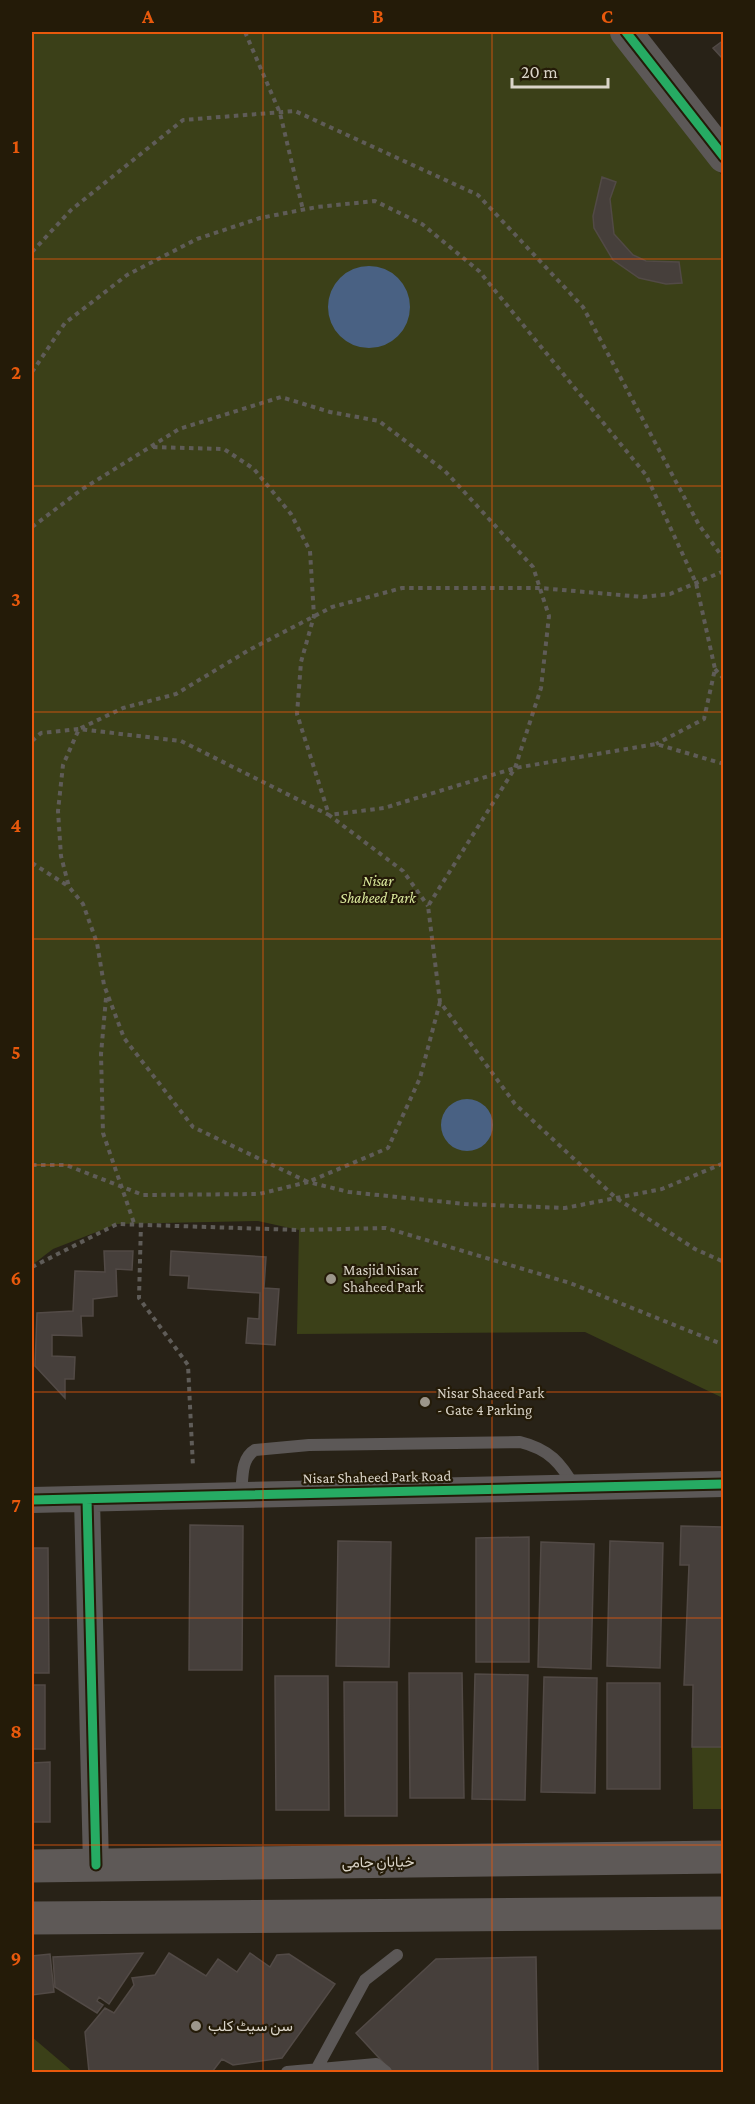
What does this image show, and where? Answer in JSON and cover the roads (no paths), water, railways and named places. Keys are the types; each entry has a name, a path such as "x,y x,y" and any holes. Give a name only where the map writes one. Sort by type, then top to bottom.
{"main road":[{"name":"خیابانِ جامی","path":"32,1866 723,1857"},
{"path":"32,1918 723,1913"}],"street":[{"path":"626,32 722,154"},
{"name":"Nisar Shaheed Park Road","path":"32,1500 723,1484"},
{"path":"87,1499 96,1865"}],"lane":[{"path":"241,1495 245,1460 249,1454 255,1450 309,1445 520,1442 549,1452 562,1466 575,1488"},
{"path":"317,2068 365,1980 397,1955"},
{"path":"287,2073 317,2068 376,2064 386,2073"}],"water":[{"path":"361,266 377,266 392,273 403,284 410,299 407,323 398,336 377,348 361,348 346,341 335,330 328,315 328,299 335,284 346,273"},
{"path":"467,1099 481,1103 489,1111 493,1125 489,1139 481,1147 467,1151 453,1147 445,1139 441,1125 445,1111 453,1103"}],"place":[{"name":"Masjid Nisar Shaheed Park","path":"331,1279"},
{"name":"Nisar Shaeed Park - Gate 4 Parking","path":"425,1402"},
{"name":"سن سیٹ کلب","path":"196,2026"}],"park label":[{"name":"Nisar Shaheed Park","path":"378,890"}]}
